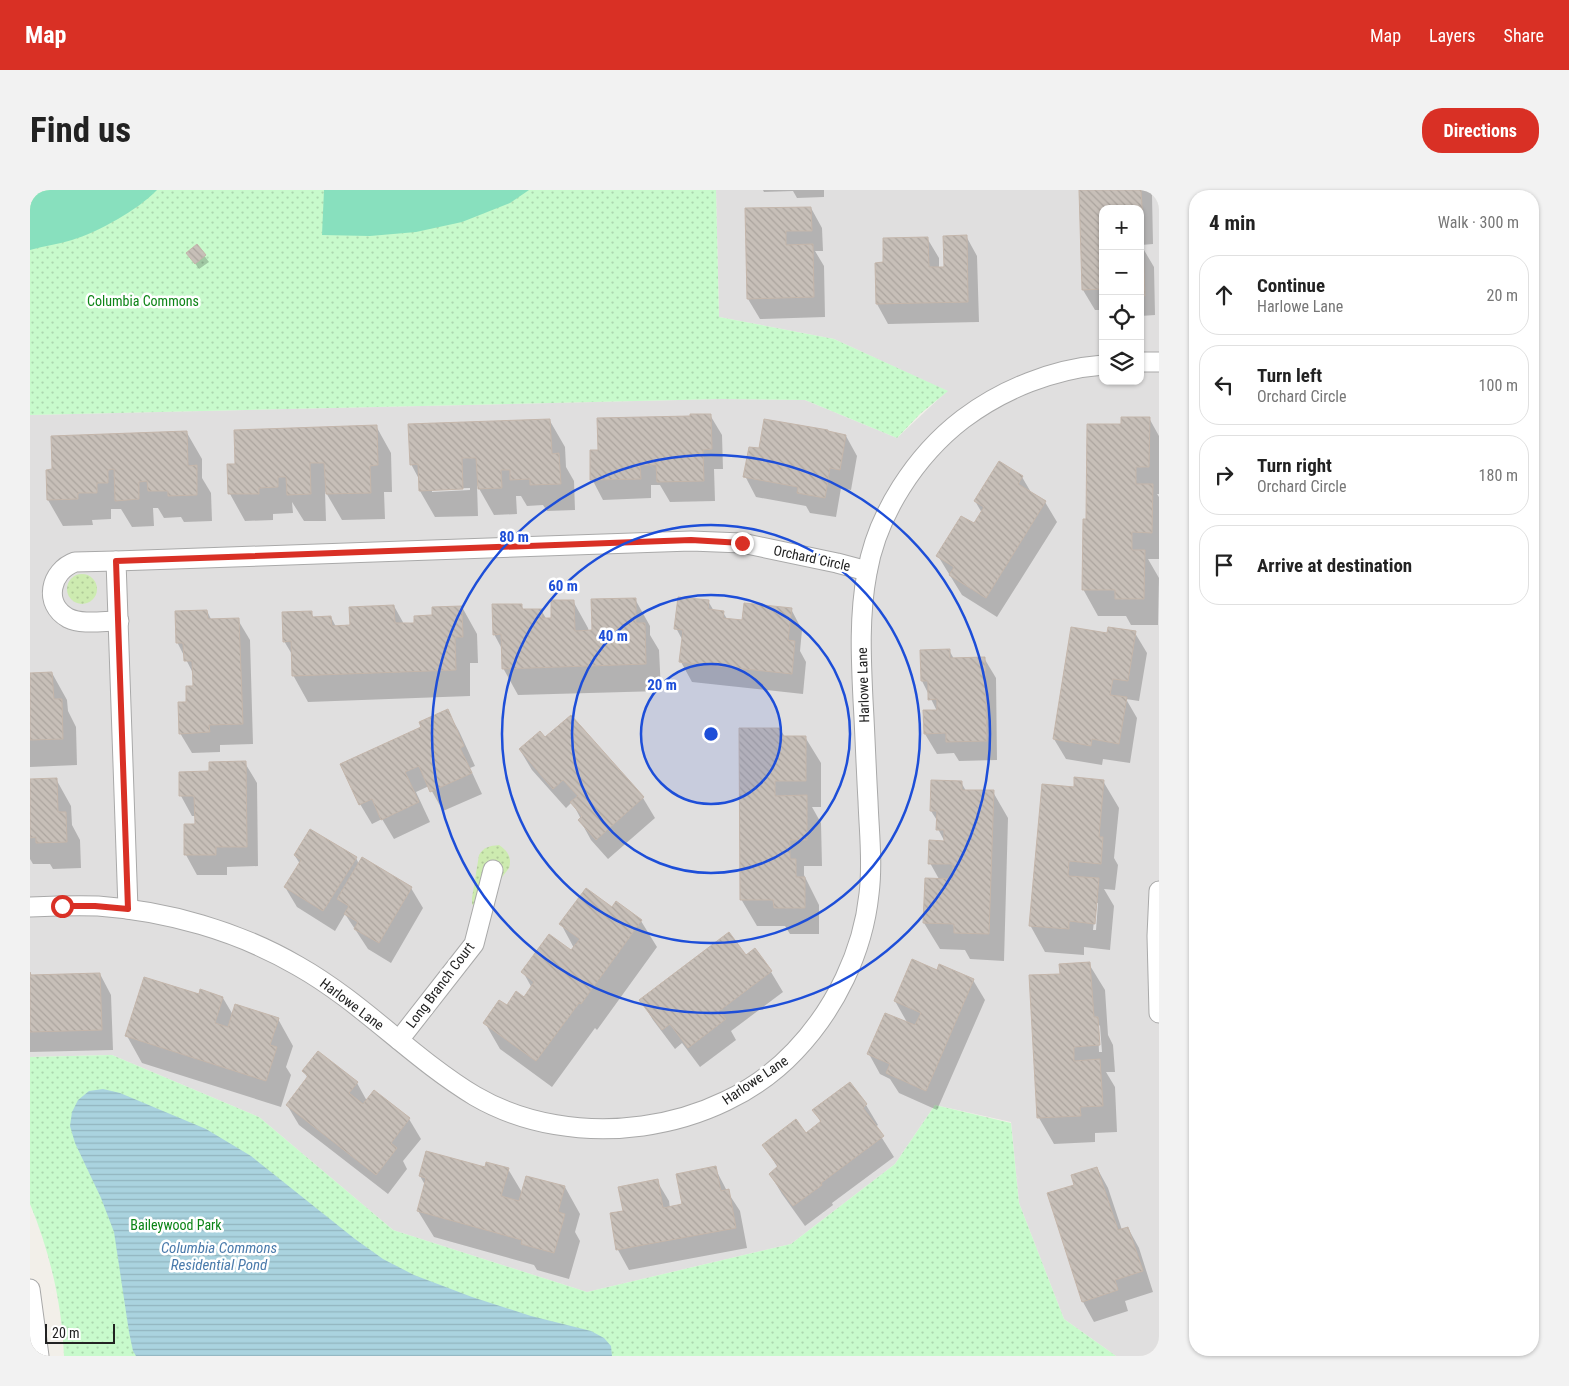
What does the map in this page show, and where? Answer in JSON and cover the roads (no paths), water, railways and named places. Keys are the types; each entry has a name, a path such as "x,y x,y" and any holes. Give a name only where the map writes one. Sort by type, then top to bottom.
{"street":[{"path":"1144,362 1159,362"},
{"name":"Harlowe Lane","path":"30,907 95,906 128,909 158,914 225,932 299,966 332,988 452,1082 502,1109 536,1120 560,1126 594,1130 628,1128 681,1118 716,1106 770,1073 792,1054 811,1033 828,1009 848,972 863,930 870,893 870,838 861,661 863,598 867,571 883,523 897,495 911,472 931,448 974,411 1020,386 1062,371 1099,365"},
{"name":"Orchard Circle","path":"116,561 691,540 742,543 867,571"},
{"path":"119,621 80,621 68,618 57,608 53,598 52,588 59,572 74,562 116,561 119,621 128,909"},
{"name":"Long Branch Court","path":"399,1040 474,944 493,870"},
{"path":"1159,891 1157,936 1159,1013"},
{"path":"30,1289 39,1356"}],"water":[{"name":"Columbia Commons Residential Pond","path":"103,1089 120,1093 206,1129 251,1156 383,1259 414,1275 472,1297 531,1316 591,1331 604,1338 611,1346 612,1356 136,1356 129,1332 114,1232 101,1198 75,1143 70,1126 72,1112 78,1100 89,1091"}],"park label":[{"name":"Columbia Commons","path":"143,301"},
{"name":"Baileywood Park","path":"176,1225"}]}
